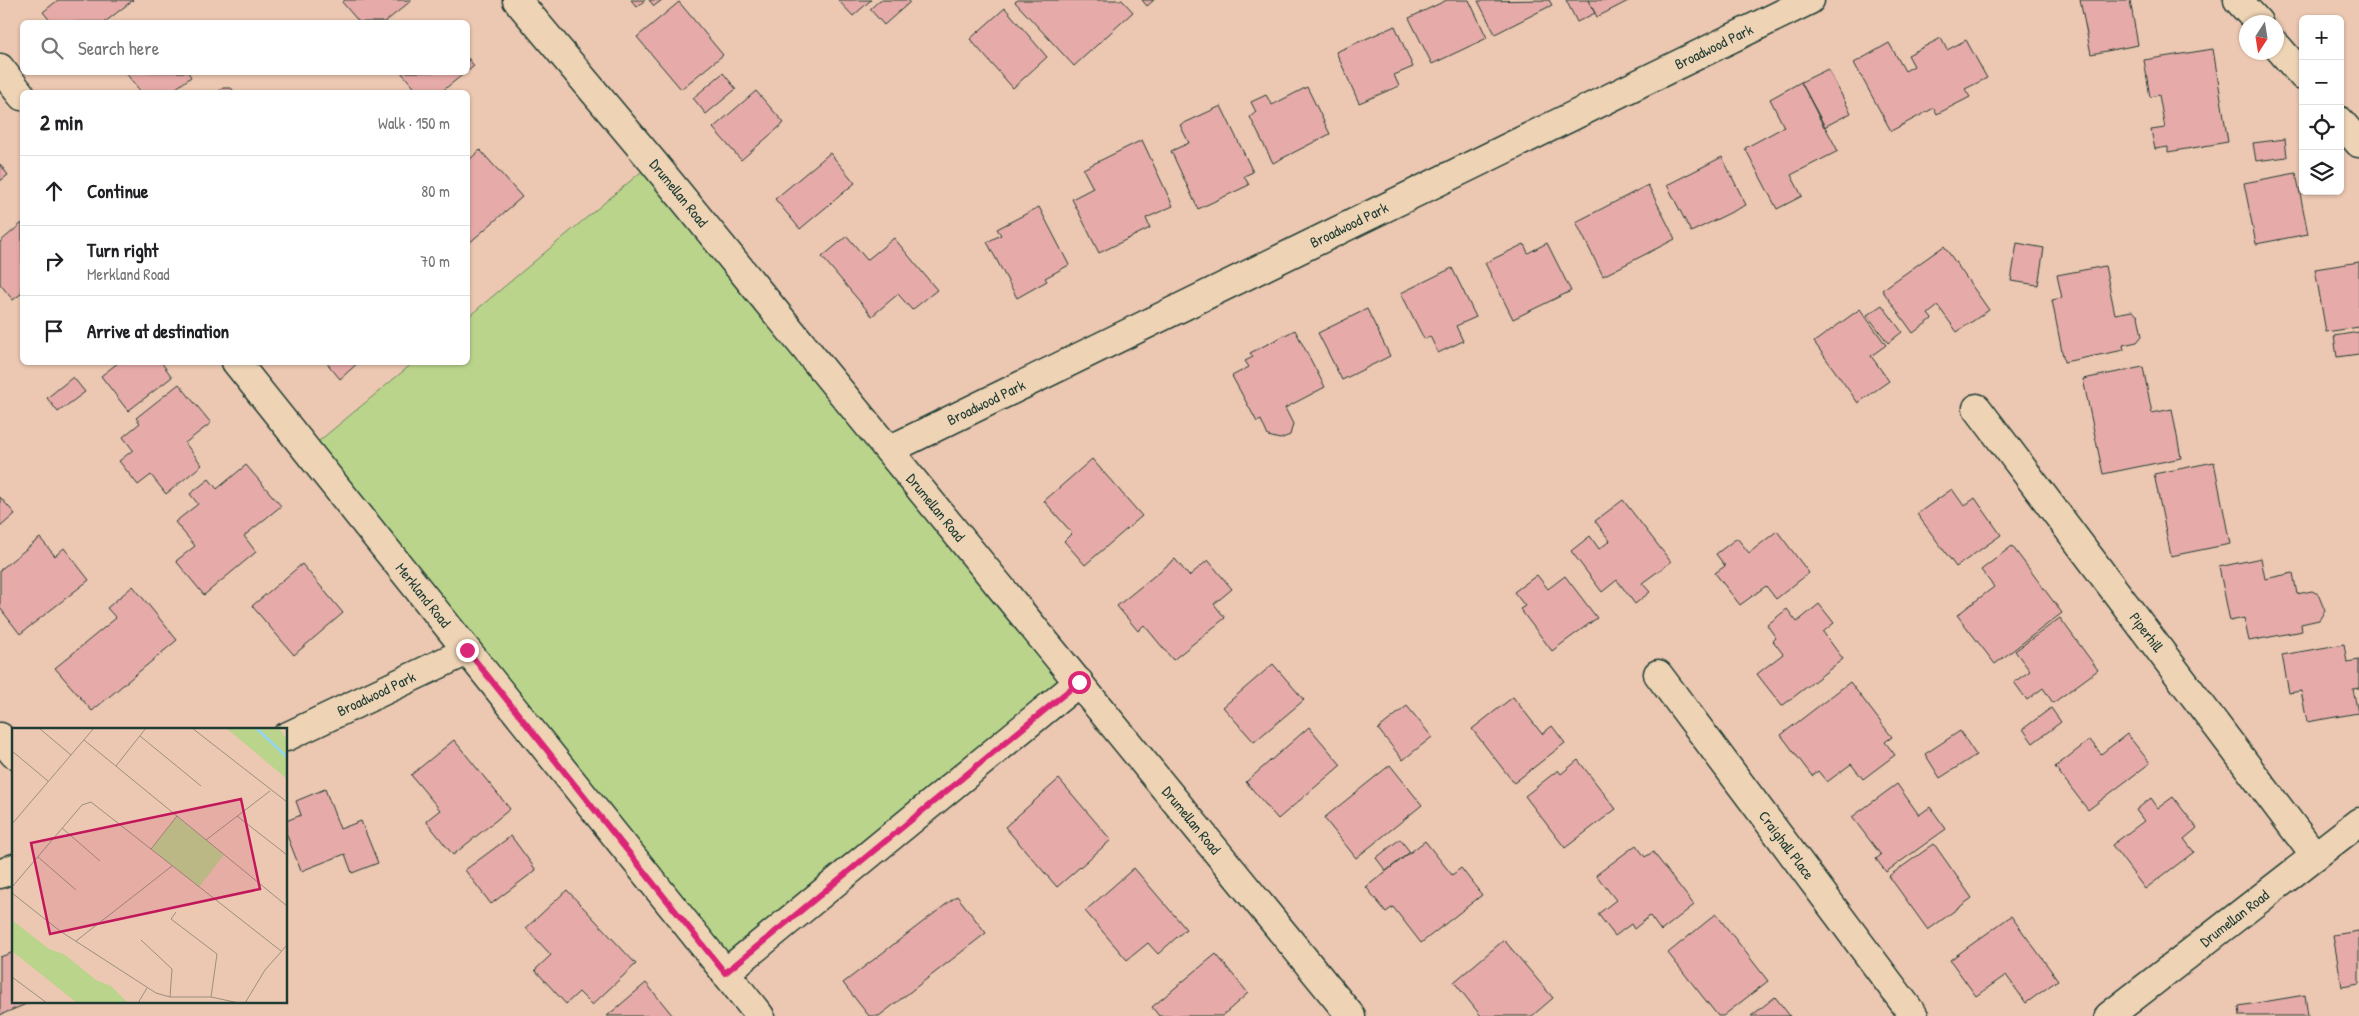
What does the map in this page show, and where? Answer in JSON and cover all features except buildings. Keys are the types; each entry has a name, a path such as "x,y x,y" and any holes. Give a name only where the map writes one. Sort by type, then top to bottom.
{"street":[{"name":"Drumellan Road","path":"517,0 653,162 1351,1016"},
{"name":"Broadwood Park","path":"889,450 1810,0"},
{"path":"2238,0 2252,15"},
{"path":"2284,53 2299,71"},
{"path":"0,68 20,93"},
{"path":"2344,126 2359,143"},
{"name":"Merkland Road","path":"238,365 760,1016"},
{"name":"Piperhill","path":"1977,408 2315,856"},
{"name":"Broadwood Park","path":"288,736 467,650"},
{"name":"Craighall Place","path":"1658,674 1914,1016"},
{"path":"725,973 1079,682"},
{"path":"0,737 12,752"},
{"name":"Drumellan Road","path":"2109,1016 2359,822"},
{"path":"0,874 12,869"}],"green space":[{"path":"653,162 1079,682 725,973 307,451 411,365 470,365 470,315"}],"route":[{"path":"467,650 725,973 1079,682"}]}
